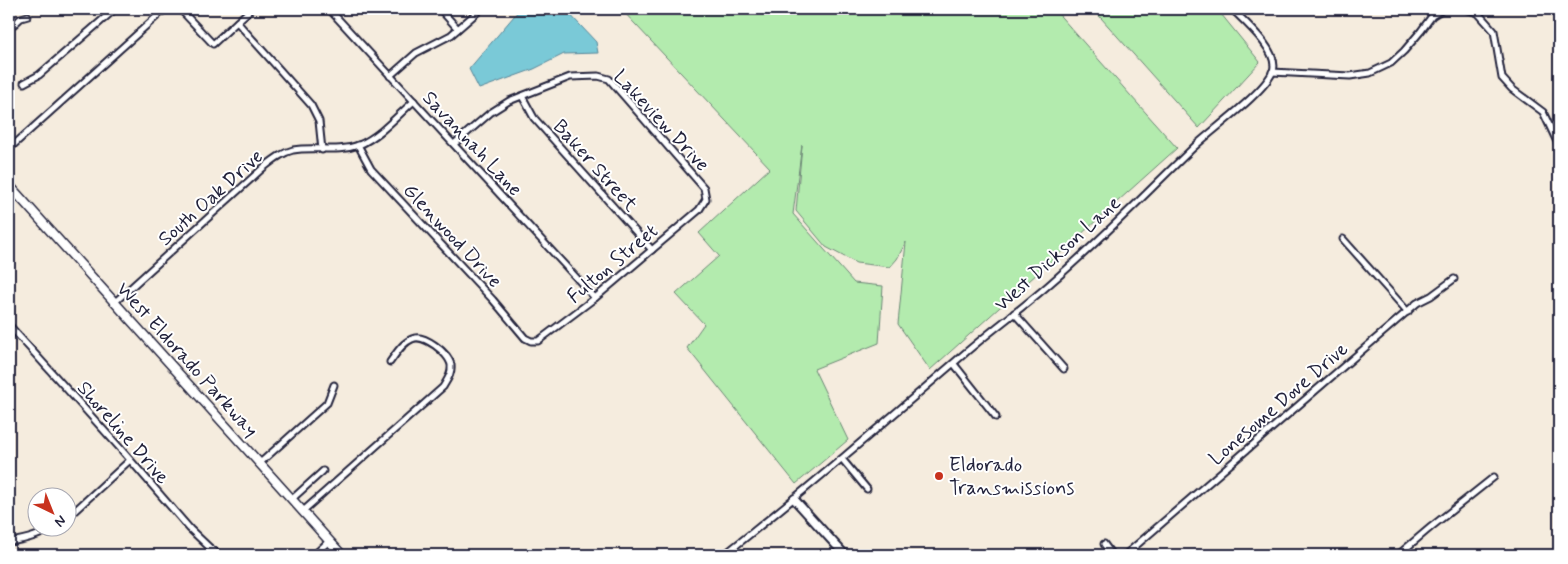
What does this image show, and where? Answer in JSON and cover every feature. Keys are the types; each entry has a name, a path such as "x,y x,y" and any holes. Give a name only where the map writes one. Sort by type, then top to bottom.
{"main road":[{"name":"West Eldorado Parkway","path":"9,185 303,511 337,553"}],"street":[{"path":"24,82 39,75 115,9"},
{"path":"9,150 165,9"},
{"path":"180,9 213,44 251,9"},
{"name":"Savannah Lane","path":"329,9 595,298"},
{"path":"440,9 458,29"},
{"path":"390,76 416,53 451,35 481,9"},
{"path":"1232,9 1264,42 1271,53 1274,58 1272,72 1350,76 1370,73 1391,63 1404,51 1432,16 1443,9"},
{"path":"1466,9 1478,13 1494,31 1502,78 1512,89 1543,112 1559,146"},
{"path":"9,28 21,18 28,16"},
{"path":"237,22 311,105 319,121 322,150"},
{"name":"West Dickson Lane","path":"724,555 794,499 1052,282 1205,138 1254,95 1267,81 1272,72"},
{"name":"Lakeview Drive","path":"454,144 490,113 509,101 570,77 598,76 609,79 704,188 706,199"},
{"name":"Baker Street","path":"522,96 534,118 652,250"},
{"name":"South Oak Drive","path":"115,302 278,156 291,150 336,150 358,145 375,136 414,101"},
{"name":"Glenwood Drive","path":"358,145 371,168 493,300 525,338 531,341"},
{"name":"Fulton Street","path":"531,341 538,341 595,298 699,210 706,199"},
{"path":"1343,239 1408,312"},
{"name":"Lonesome Dove Drive","path":"1125,555 1417,303 1431,296 1454,279"},
{"path":"1014,313 1064,369"},
{"name":"Shoreline Drive","path":"9,324 190,529 220,555"},
{"path":"303,511 443,387 450,376 451,364 446,355 436,346 421,338 413,338 405,343 390,362"},
{"path":"954,364 996,417"},
{"path":"260,463 327,403 334,385"},
{"path":"842,459 867,489"},
{"path":"78,509 130,460"},
{"path":"292,499 323,471"},
{"path":"1398,555 1479,488 1494,478"},
{"path":"794,499 845,555"},
{"path":"9,542 34,536"},
{"path":"314,555 329,541"},
{"path":"1104,544 1112,555"}],"green space":[{"path":"621,9 1054,9 1177,148 930,370 898,324 906,242 897,259 890,267 856,263 826,247 796,211 802,145 793,214 854,283 883,286 879,343 814,369 848,440 796,484 687,348 704,324 676,294 719,256 699,233 770,168"},
{"path":"1093,9 1217,9 1260,62 1199,128"}],"water":[{"path":"520,9 565,9 596,42 598,53 564,54 534,69 479,89 469,69"}],"place":[{"name":"Eldorado Transmissions","path":"939,476"}]}
